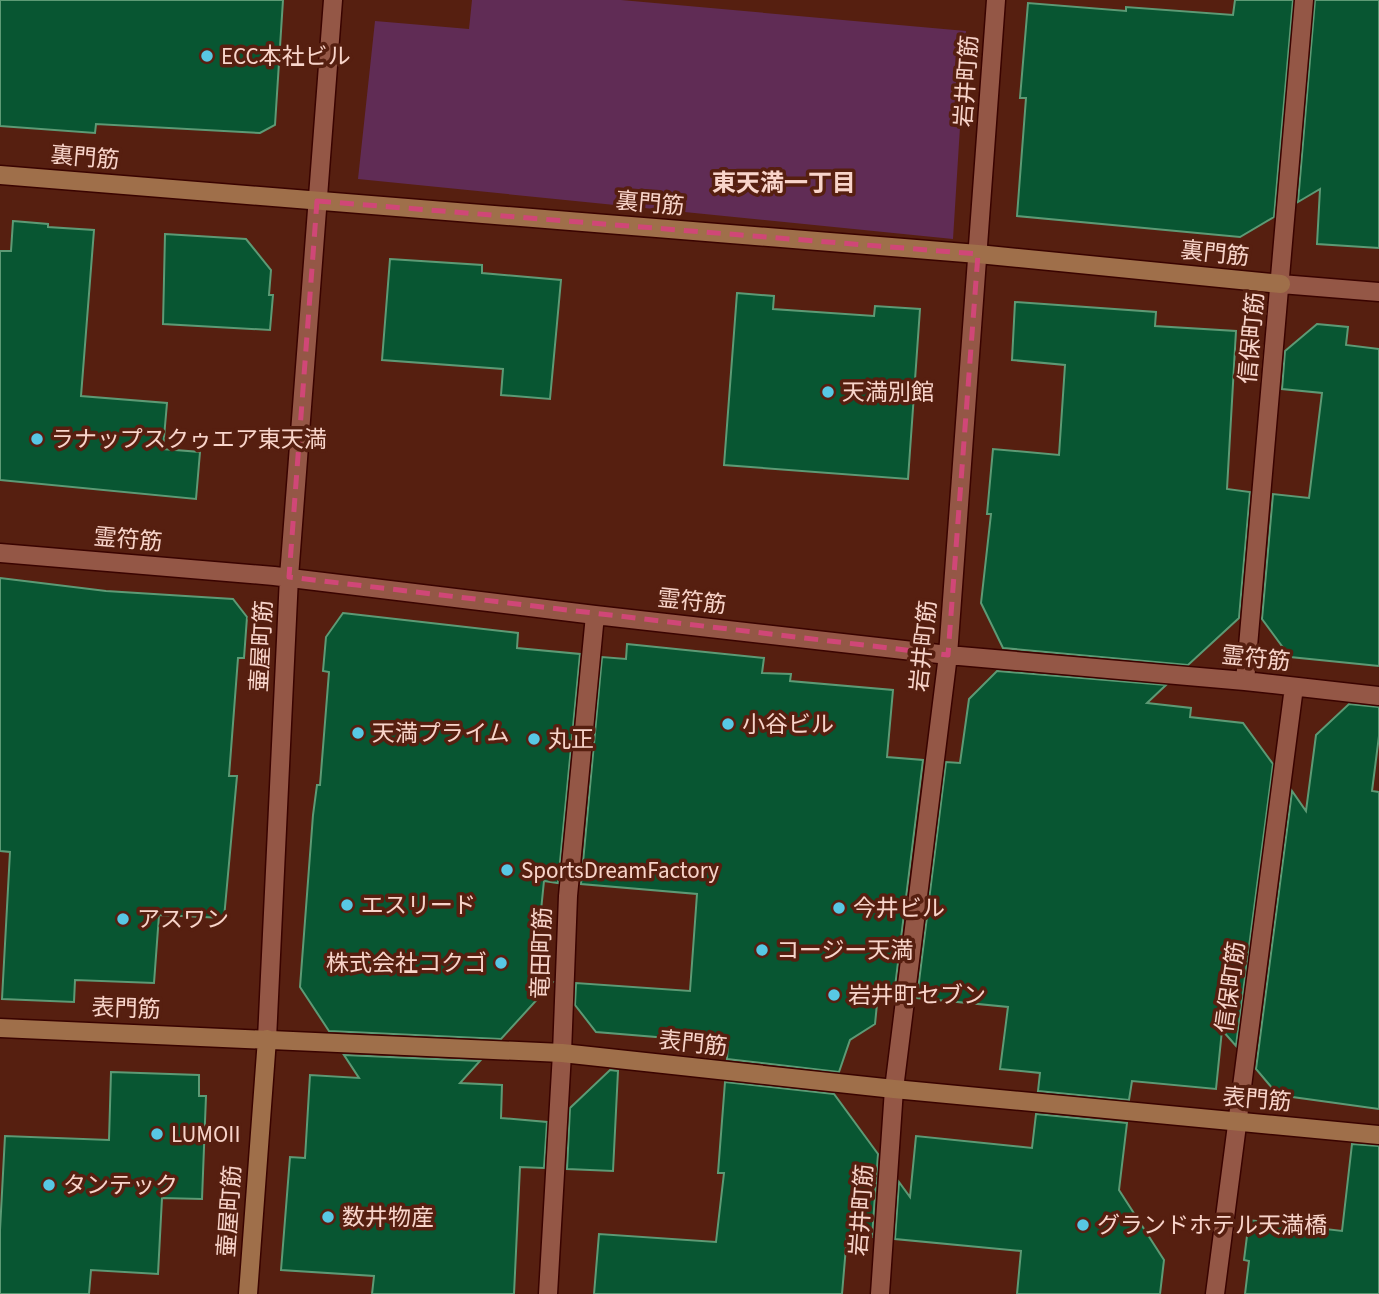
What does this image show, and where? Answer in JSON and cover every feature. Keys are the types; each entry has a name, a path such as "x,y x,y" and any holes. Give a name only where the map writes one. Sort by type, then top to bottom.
{"street":[{"name":"壷屋町筋","path":"248,1294 267,1039 289,577 333,0"},
{"name":"岩井町筋","path":"880,1294 894,1089 948,655 996,0"},
{"name":"信保町筋","path":"1245,681 1304,0"},
{"name":"裏門筋","path":"0,175 978,254 1379,292"},
{"name":"霊符筋","path":"0,553 289,577 948,655 1245,681 1379,696"},
{"name":"竜田町筋","path":"548,1294 568,896 595,615"},
{"name":"信保町筋","path":"1215,1294 1294,687"},
{"name":"表門筋","path":"0,1028 562,1053 894,1089 1379,1135"}],"highlighted area":[{"path":"317,201 978,254 948,655 289,577"}],"shaded area":[{"path":"472,0 621,0 966,31 953,239 358,179 375,21 469,29"}],"building":[{"path":"0,0 283,0 275,125 260,133 96,124 95,133 0,126"},
{"path":"1235,0 1293,0 1274,217 1240,237 1017,216 1026,98 1020,98 1028,3 1126,11 1126,7 1233,15"},
{"path":"1315,0 1379,0 1379,248 1317,244 1320,189 1298,202"},
{"path":"13,221 94,230 81,396 167,403 163,449 200,452 196,499 0,480 0,251 11,251"},
{"path":"165,234 246,239 271,270 269,295 273,295 270,330 163,324"},
{"path":"390,259 482,265 482,273 561,280 550,399 501,395 503,369 382,360"},
{"path":"737,293 774,296 773,309 874,316 875,306 920,309 908,479 724,465"},
{"path":"1015,302 1156,312 1155,326 1236,331 1227,489 1250,492 1239,618 1188,665 1003,648 981,603 991,514 987,514 993,449 1059,455 1065,365 1012,360"},
{"path":"1317,324 1348,327 1346,345 1379,349 1379,666 1290,657 1262,619 1273,494 1309,498 1322,393 1282,389 1285,351"},
{"path":"0,578 106,591 233,599 247,617 244,658 238,658 229,776 237,776 224,918 159,915 154,983 75,980 74,1002 2,999 10,852 0,851"},
{"path":"343,613 518,633 517,648 580,654 558,883 544,881 534,979 553,982 501,1039 329,1031 300,987 313,815 317,785 320,785 329,672 323,671 326,637"},
{"path":"627,644 764,658 762,673 791,674 790,681 893,690 887,757 923,760 894,995 878,994 875,1024 850,1040 839,1072 727,1059 728,1043 596,1032 575,1005 576,983 690,991 697,894 581,884 602,657 626,659"},
{"path":"997,671 1166,685 1147,703 1191,708 1190,717 1243,723 1273,764 1236,1046 1222,1030 1216,1089 1132,1081 1129,1100 1038,1091 1040,1073 1000,1069 1008,1007 917,998 946,762 960,763 969,699"},
{"path":"1349,704 1379,707 1379,736 1372,791 1379,792 1379,1109 1278,1095 1256,1069 1292,791 1306,811 1316,735"},
{"path":"344,1055 480,1061 460,1083 502,1085 501,1118 547,1122 544,1168 520,1167 514,1294 372,1294 374,1276 281,1270 290,1157 305,1158 310,1075 359,1078"},
{"path":"610,1070 618,1071 613,1171 567,1169 570,1108"},
{"path":"111,1072 199,1075 199,1096 206,1096 202,1199 162,1198 158,1274 91,1270 89,1294 0,1294 5,1136 109,1140"},
{"path":"725,1082 834,1094 878,1154 872,1237 847,1235 842,1294 594,1294 599,1234 716,1242 724,1173 718,1173"},
{"path":"1036,1114 1127,1123 1119,1190 1164,1260 1160,1294 1017,1294 1021,1251 895,1239 899,1182 910,1197 916,1136 1032,1148"},
{"path":"1352,1144 1379,1146 1379,1294 1245,1294 1249,1261 1244,1260 1249,1220 1342,1231"}],"place":[{"name":"ECC本社ビル","path":"207,56"},
{"name":"天満別館","path":"828,392"},
{"name":"ラナップスクゥエア東天満","path":"37,439"},
{"name":"小谷ビル","path":"728,724"},
{"name":"天満プライム","path":"358,733"},
{"name":"丸正","path":"534,739"},
{"name":"SportsDreamFactory","path":"507,870"},
{"name":"エスリード","path":"347,905"},
{"name":"今井ビル","path":"839,908"},
{"name":"アスワン","path":"123,919"},
{"name":"コージー天満","path":"762,950"},
{"name":"株式会社コクゴ","path":"501,963"},
{"name":"岩井町セブン","path":"834,995"},
{"name":"LUMOII","path":"157,1134"},
{"name":"タンテック","path":"49,1185"},
{"name":"数井物産","path":"328,1217"},
{"name":"グランドホテル天満橋","path":"1083,1225"}],"district":[{"name":"東天満一丁目","path":"784,183"}]}
